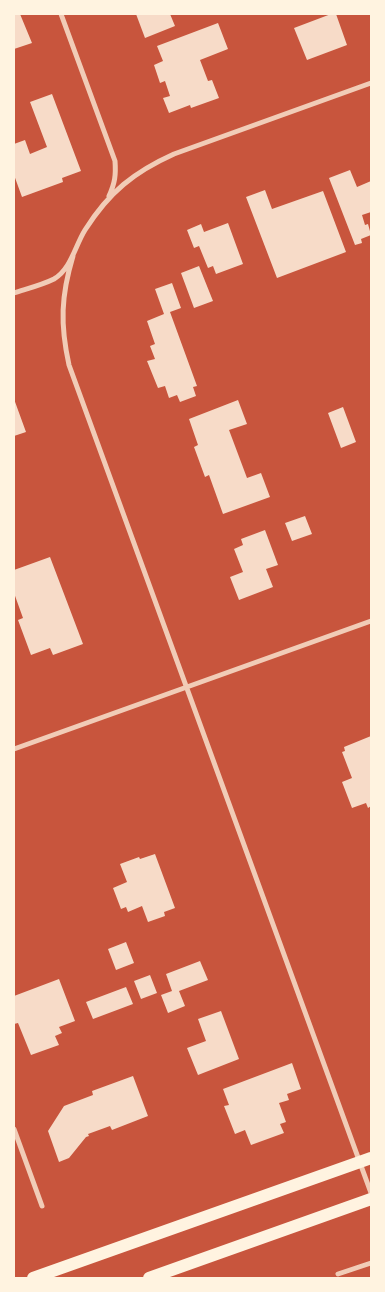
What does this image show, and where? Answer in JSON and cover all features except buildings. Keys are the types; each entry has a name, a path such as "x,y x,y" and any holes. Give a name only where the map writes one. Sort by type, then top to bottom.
{"main road":[{"path":"33,1278 366,1160"},
{"path":"149,1278 371,1199"}],"street":[{"path":"61,14 114,161 116,175 114,187 83,232 66,278 62,307 63,338 69,364 186,688 366,1160 366,1180 371,1193"},
{"path":"106,200 135,175 150,165 174,154 371,84"},
{"path":"14,293 54,279 64,270 73,256"},
{"path":"14,749 371,621"},
{"path":"14,1129 42,1206"},
{"path":"338,1274 371,1263"}]}
